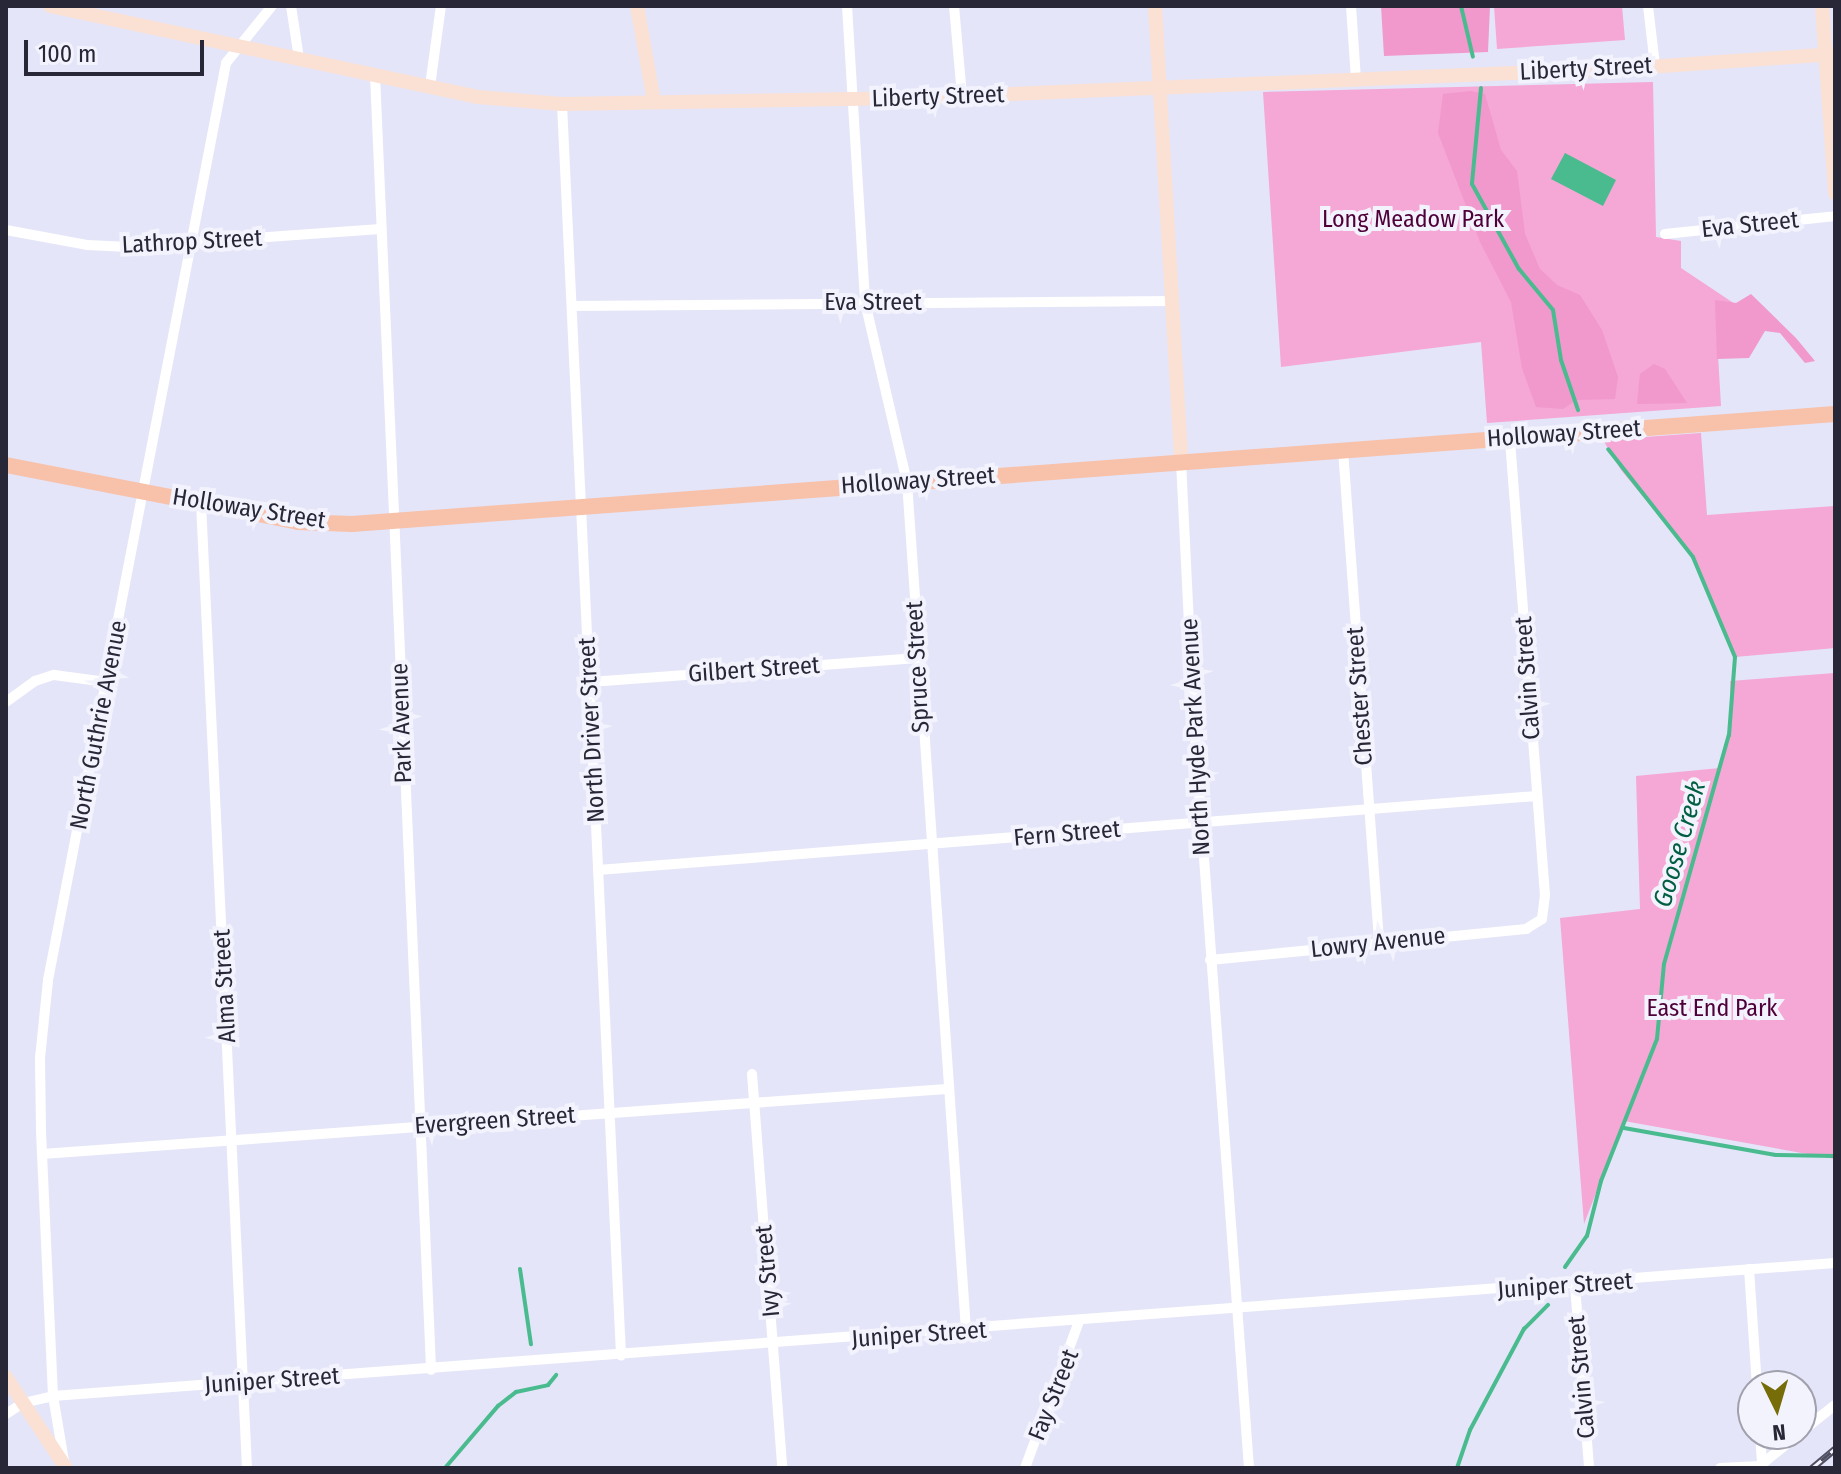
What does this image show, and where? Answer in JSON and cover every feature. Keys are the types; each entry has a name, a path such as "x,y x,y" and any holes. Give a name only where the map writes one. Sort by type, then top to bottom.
{"main road":[{"name":"Holloway Street","path":"6,465 316,524 1835,414"}],"street":[{"name":"Liberty Street","path":"50,6 492,99 562,104 962,96 1655,66 1830,54"},
{"name":"North Guthrie Avenue","path":"65,1467 53,1396 42,1154 40,1058 48,980 146,491 226,63 272,6"},
{"path":"291,6 299,58"},
{"path":"430,86 441,6"},
{"path":"637,6 654,101"},
{"name":"Spruce Street","path":"847,6 856,100 865,302 907,482 966,1331"},
{"path":"954,6 962,96"},
{"name":"North Hyde Park Avenue","path":"1155,6 1163,88 1201,824 1249,1468"},
{"path":"1351,6 1356,80"},
{"path":"1648,6 1655,66"},
{"path":"1822,6 1830,54 1835,194"},
{"name":"Park Avenue","path":"375,75 431,1370"},
{"name":"North Driver Street","path":"562,104 621,1356"},
{"name":"Eva Street","path":"1665,234 1835,216"},
{"name":"Lathrop Street","path":"6,230 99,246 192,243 380,229"},
{"name":"Eva Street","path":"572,306 1174,301"},
{"name":"Calvin Street","path":"1510,438 1545,895 1542,919"},
{"name":"Chester Street","path":"1343,450 1379,942"},
{"name":"Alma Street","path":"201,503 247,1468"},
{"name":"Gilbert Street","path":"590,682 918,658"},
{"path":"6,702 35,681 54,675 107,682"},
{"name":"Fern Street","path":"598,870 1537,796"},
{"name":"Lowry Avenue","path":"1210,960 1526,929 1542,919"},
{"name":"Ivy Street","path":"752,1074 782,1468"},
{"name":"Evergreen Street","path":"42,1154 947,1089"},
{"name":"Juniper Street","path":"6,1414 23,1403 53,1396 774,1346 1835,1263"},
{"path":"1749,1269 1756,1370"},
{"name":"Calvin Street","path":"1575,1285 1589,1468"},
{"name":"Fay Street","path":"1025,1468 1079,1321"},
{"path":"6,1377 65,1467"},
{"path":"1817,1419 1835,1405"},
{"path":"1720,1468 1760,1466 1779,1450"}],"green space":[{"path":"1494,6 1622,6 1625,40 1497,49"},
{"name":"Long Meadow Park","path":"1653,82 1656,237 1681,241 1681,268 1762,322 1716,321 1721,406 1487,423 1481,342 1281,367 1263,92"},
{"path":"1701,433 1707,515 1835,506 1835,648 1735,657 1693,557 1621,470 1603,440"},
{"name":"East End Park","path":"1835,673 1835,1159 1624,1121 1584,1224 1560,918 1640,909 1636,776 1720,768 1731,724 1730,681"}],"shaded area":[{"path":"1381,6 1490,6 1488,52 1384,56"},
{"path":"1471,91 1485,94 1501,150 1517,171 1525,234 1540,269 1557,285 1580,295 1602,330 1618,377 1615,399 1576,400 1563,409 1536,407 1522,368 1511,302 1480,242 1438,133 1443,94"},
{"path":"1565,153 1616,180 1603,206 1551,179"},
{"path":"1751,294 1815,361 1805,363 1780,333 1765,331 1749,358 1717,359 1715,300 1736,303"},
{"path":"1654,364 1665,369 1687,403 1637,404 1640,374"}],"waterway":[{"name":"Goose Creek","path":"1461,6 1473,57"},
{"name":"Goose Creek","path":"1481,88 1472,184 1519,269 1553,310 1561,360 1578,410"},
{"name":"Goose Creek","path":"1565,1267 1587,1236 1601,1181 1657,1039 1664,964 1729,735 1735,657 1693,557 1608,449"},
{"path":"1624,1128 1776,1155 1835,1156"},
{"path":"520,1269 531,1344"},
{"name":"Goose Creek","path":"1457,1468 1470,1430 1524,1329 1548,1305"},
{"path":"445,1468 498,1406 516,1392 548,1385 556,1375"}],"railway":[{"path":"1812,1468 1835,1449"}]}
